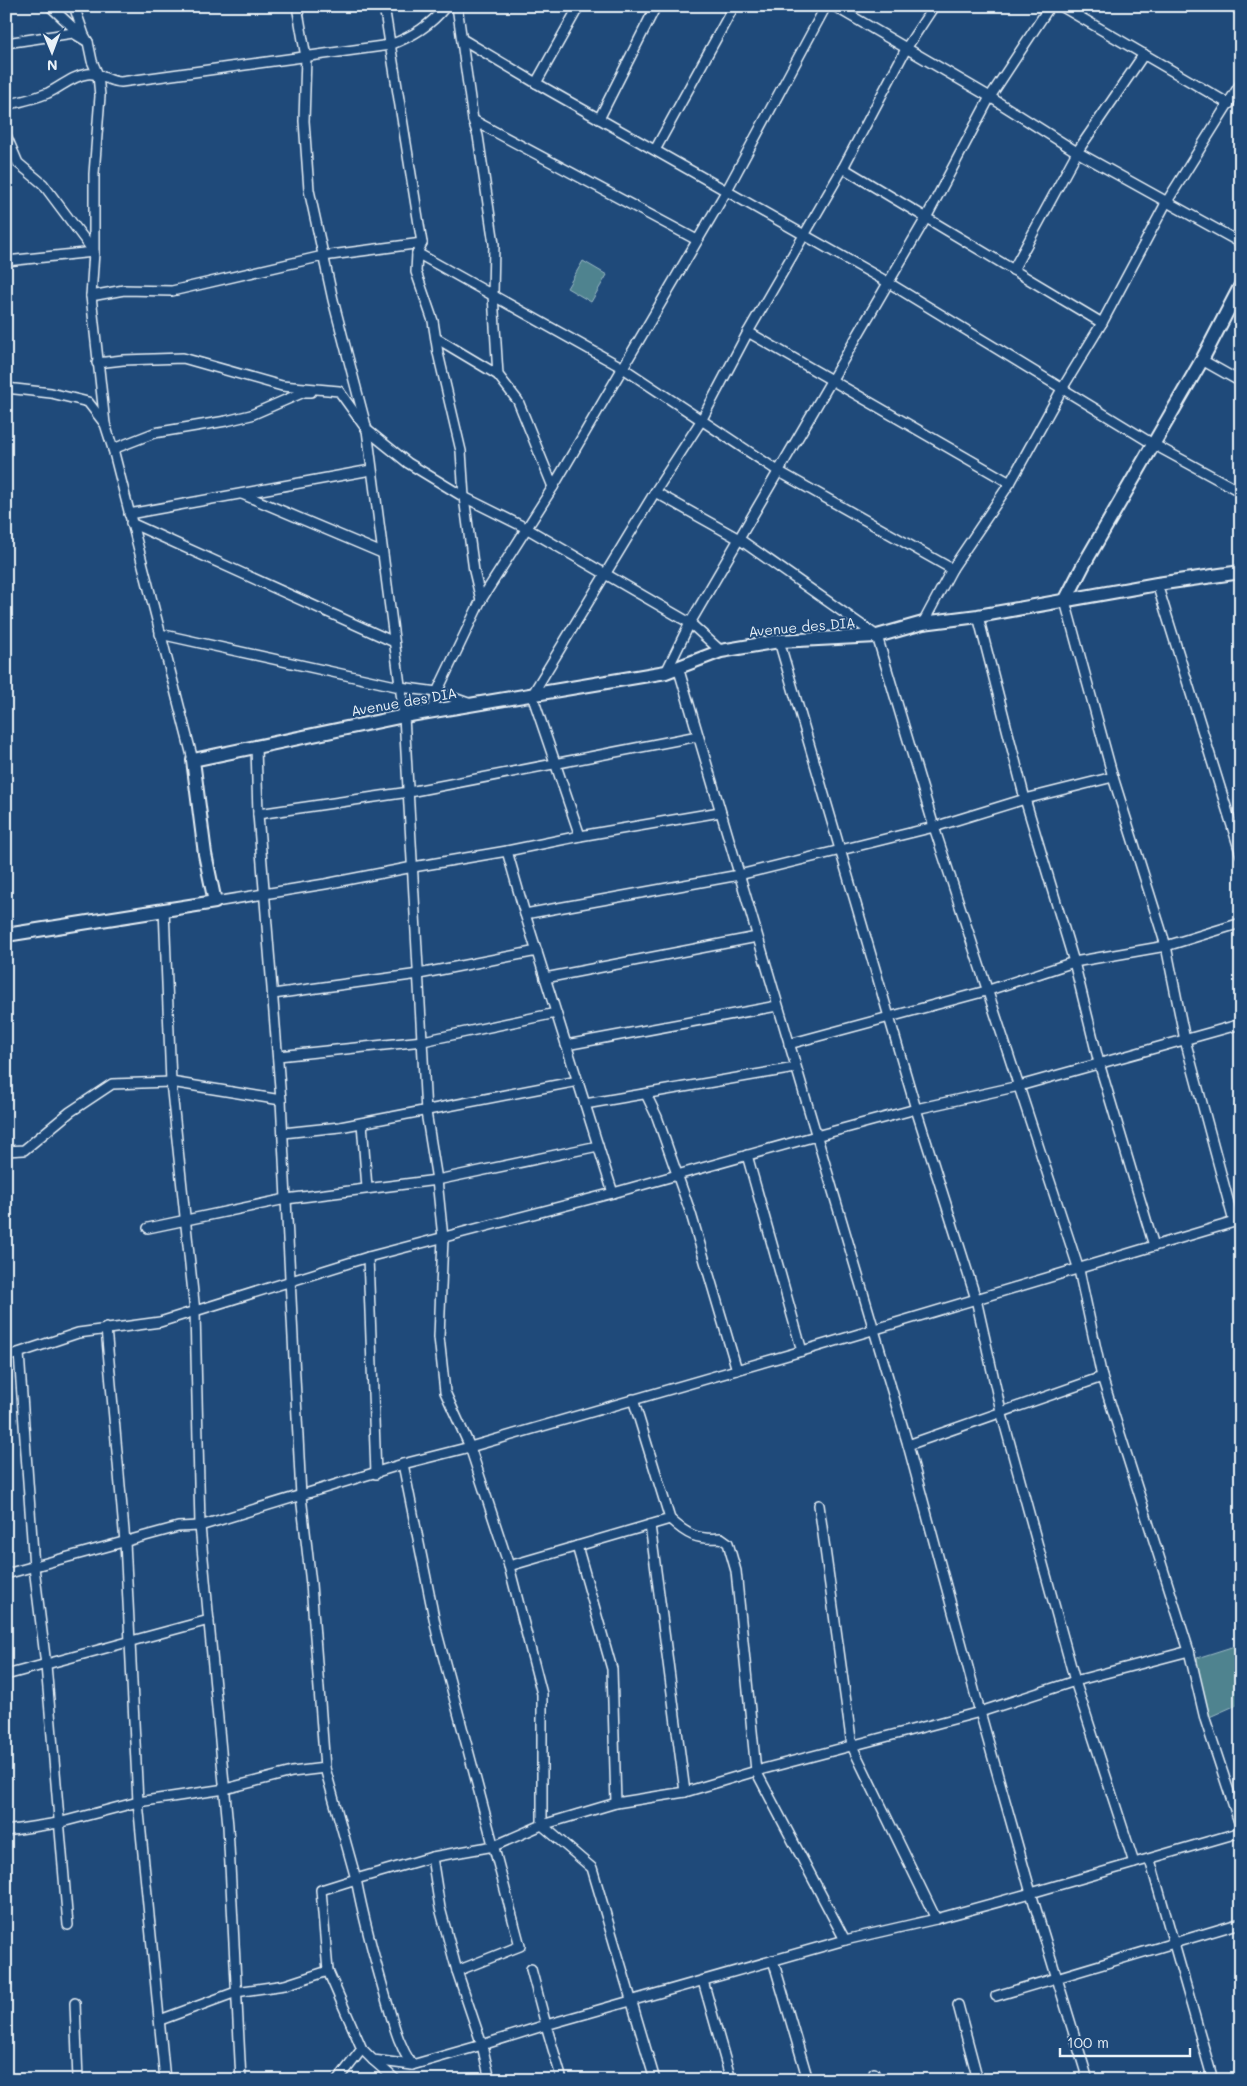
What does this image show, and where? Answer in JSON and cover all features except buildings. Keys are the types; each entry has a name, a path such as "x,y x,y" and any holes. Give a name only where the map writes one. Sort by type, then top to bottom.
{"street":[{"path":"50,6 88,42"},
{"path":"74,6 98,74 100,108 94,174 94,252 90,296 105,424 114,448 130,518 193,760 205,854 215,902"},
{"path":"297,6 306,57 304,121 309,190 323,256 367,430 404,716 426,1112 437,1180 443,1238 439,1337 445,1392 470,1447 509,1566 542,1694 542,1825 592,1868 655,2080"},
{"path":"384,6 422,243 418,253 416,272 433,321 461,451 464,497 474,571 481,600"},
{"path":"6,105 46,94 70,79 87,74 98,74 115,82 121,82 390,45 414,36 436,19 446,6"},
{"path":"457,6 473,120 478,136 494,244 494,295 498,375"},
{"path":"536,83 579,6"},
{"path":"599,119 656,6"},
{"path":"656,150 734,6"},
{"path":"432,712 437,692 481,600 553,487 623,368 726,190 826,6"},
{"path":"834,6 907,47 1077,152 1241,243"},
{"path":"580,836 532,695 655,492 701,421 748,332 842,168 907,47 934,6"},
{"path":"1050,6 990,97 926,218 690,623 672,670 698,736 908,1445 1031,1893 1088,2080"},
{"path":"1061,6 1229,104"},
{"path":"1233,6 1241,11"},
{"path":"6,43 73,33 88,42"},
{"path":"462,39 599,119 889,282 1062,390 1241,492"},
{"path":"1012,270 1077,152 1144,54"},
{"path":"922,623 952,570 1010,483 1102,323 1166,203 1241,83"},
{"path":"473,120 697,240"},
{"path":"6,135 18,163 43,184 94,252"},
{"path":"842,168 1102,323"},
{"path":"90,296 124,290 172,291 323,256 422,243"},
{"path":"6,261 94,252"},
{"path":"418,253 623,368 778,471 952,570"},
{"path":"6,1574 178,1527 200,1526 404,1464 470,1447 1079,1270 1238,1221 1185,1040 1166,946 1113,777 1065,601 1083,566 1202,360 1241,285"},
{"path":"748,332 1010,483"},
{"path":"436,338 498,375 518,401 553,487"},
{"path":"97,363 183,358 282,386 339,391 367,430 408,463 464,497 526,528 690,623 721,651"},
{"path":"1202,360 1241,382"},
{"path":"6,388 51,393 88,402 105,424"},
{"path":"114,448 154,433 251,415 304,392 339,391"},
{"path":"130,518 242,494 371,470"},
{"path":"373,2060 412,2065 630,2000 845,1940 936,1919 1150,1860 1241,1830 1205,1719 1189,1651 1102,1377 1079,1270 986,991 934,827 877,636 739,539 655,492"},
{"path":"242,494 382,553"},
{"path":"130,518 394,642"},
{"name":"Avenue des DIA","path":"193,760 404,716 672,670 721,651 779,641 877,636 922,623 978,616 1157,584 1241,573"},
{"path":"1157,584 1238,837 1241,855"},
{"path":"978,616 1025,799 1074,962 1099,1063 1154,1246"},
{"path":"160,634 400,687 437,692 474,705"},
{"path":"779,641 916,1110 976,1299 1001,1411 1075,1681 1134,1863"},
{"path":"258,814 409,792 698,736"},
{"path":"256,747 258,814 282,1100 289,1280 301,1496 311,1584 325,1768 356,1879 366,1931 402,2050 412,2065"},
{"path":"525,914 739,875 934,827 1025,799 1113,777"},
{"path":"6,935 164,909 265,895 413,866 508,851 580,836 720,812"},
{"path":"508,851 525,914 613,1193"},
{"path":"164,909 171,1082 196,1312 200,1526 225,1789 241,2080"},
{"path":"788,1044 986,991 1074,962 1166,946 1241,923"},
{"path":"545,978 757,937"},
{"path":"273,994 419,974 537,951"},
{"path":"566,1045 777,1006"},
{"path":"278,1056 423,1041 556,1013"},
{"path":"6,1357 78,1332 160,1322 196,1312 289,1280 368,1257 613,1193 816,1136 1019,1086 1241,1024"},
{"path":"585,1104 795,1068"},
{"path":"283,1134 426,1112 578,1081"},
{"path":"6,1151 24,1150 70,1112 112,1084 171,1082 282,1100"},
{"path":"646,1094 657,1117 690,1214 737,1370"},
{"path":"362,1123 367,1188"},
{"path":"148,1228 286,1199 437,1180 598,1146"},
{"path":"747,1155 802,1351"},
{"path":"368,1257 376,1474"},
{"path":"106,1328 125,1542 128,1642 138,1802 165,2080"},
{"path":"19,1352 34,1567 46,1665 68,1924"},
{"path":"908,1445 1102,1377"},
{"path":"633,1399 670,1519 689,1535 704,1539 721,1538 728,1543 736,1571 756,1771 845,1940"},
{"path":"404,1464 437,1634 520,1946 457,1971"},
{"path":"819,1505 852,1746 936,1919"},
{"path":"509,1566 670,1519"},
{"path":"650,1525 685,1792"},
{"path":"577,1546 612,1669 616,1803"},
{"path":"6,1675 209,1620"},
{"path":"396,2080 362,2049 328,1971 321,1890 432,1857 494,1846 542,1825 616,1803 685,1792 756,1771 980,1712 1075,1681 1189,1651"},
{"path":"6,1831 58,1823 138,1802 225,1789 292,1772 325,1768"},
{"path":"432,1857 440,1908 457,1971 482,2045 490,2080"},
{"path":"1150,1860 1213,2080"},
{"path":"996,1996 1241,1923"},
{"path":"773,1960 808,2080"},
{"path":"531,1969 562,2080"},
{"path":"160,2020 236,1992 285,1985 328,1971"},
{"path":"703,1981 732,2080"},
{"path":"75,2003 78,2080"},
{"path":"958,2006 978,2080"},
{"path":"338,2080 362,2049"}],"green space":[{"path":"583,261 607,275 591,302 567,288"},
{"path":"1241,1644 1241,1703 1205,1719 1197,1658"}]}
